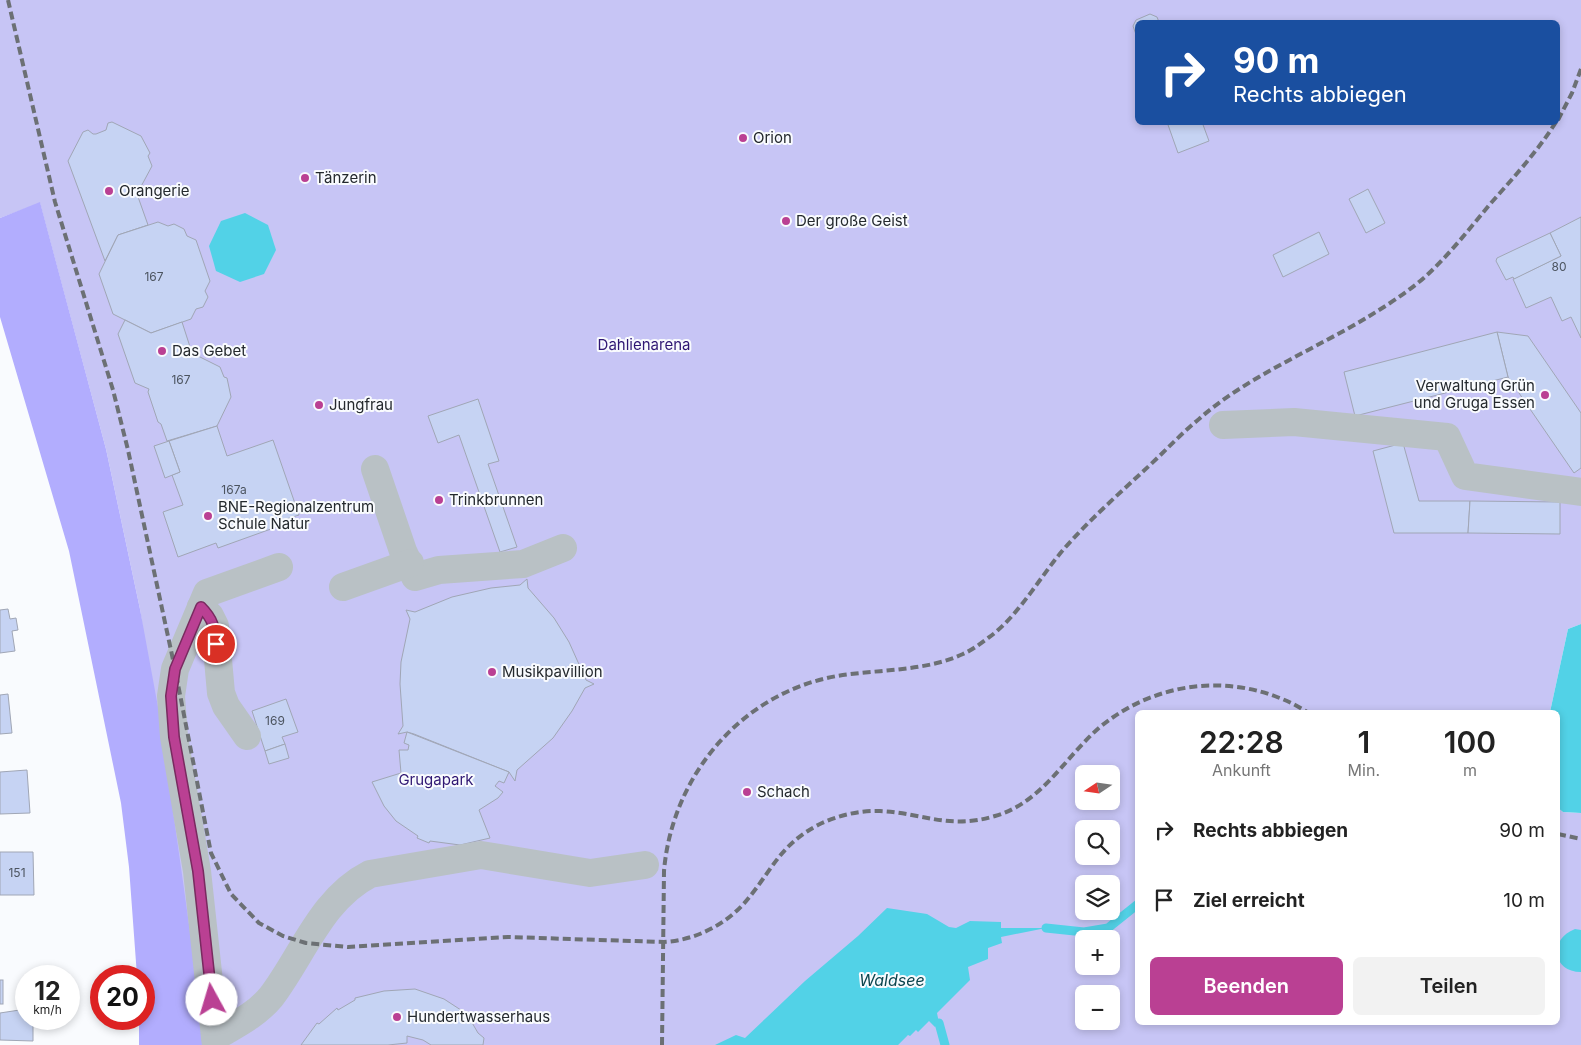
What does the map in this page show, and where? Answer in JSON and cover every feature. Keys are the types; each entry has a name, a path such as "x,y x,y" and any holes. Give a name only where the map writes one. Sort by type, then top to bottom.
{"lane":[{"path":"1223,425 1294,422 1447,437 1465,476 1581,492"},
{"path":"375,469 403,551 410,563 415,578 439,570 523,564 563,548"},
{"path":"343,588 410,563"},
{"path":"216,1041 198,871 174,737 171,696 175,669 207,593 279,567"},
{"path":"201,607 210,616 215,626 222,693 226,706 247,736"},
{"path":"216,1041 253,1014 270,998 331,904 356,881 370,874 481,855 590,873 645,865"}],"green space":[{"name":"Grugapark","path":"0,0 1581,0 1581,624 1568,629 1550,710 1135,710 1135,1025 1560,1025 1560,810 1563,812 1581,813 1581,1045 203,1045 140,609 106,449 40,203 0,218"}],"shaded area":[{"path":"40,202 106,449 140,609 160,718 201,1010 203,1045 139,1045 139,1030 155,1030 155,965 136,965 129,867 121,803 69,551 0,317 0,218"}],"water":[{"path":"245,213 268,225 276,250 264,274 240,282 216,271 209,246 221,221"},
{"path":"1581,624 1581,813 1563,812 1560,810 1560,710 1550,710 1568,629"},
{"name":"Waldsee","path":"887,908 927,914 949,927 956,928 970,921 1001,922 1001,928 1046,928 1001,937 1002,943 988,948 988,959 968,967 970,980 937,1013 939,1023 935,1027 929,1021 918,1032 916,1030 910,1036 908,1035 898,1045 715,1045 736,1035 745,1038 805,981 858,936"},
{"path":"1575,929 1581,930 1581,972 1571,971 1560,962 1560,940"}],"building":[{"path":"1150,14 1157,17 1158,20 1136,20"},
{"name":"Orangerie","path":"112,122 141,136 150,153 148,156 152,166 137,194 148,225 118,235 105,261 68,161 83,132 88,130 96,134 106,130 108,123"},
{"path":"1168,125 1203,125 1209,141 1178,153"},
{"path":"1368,189 1385,223 1366,233 1349,199"},
{"path":"1581,217 1581,338 1571,317 1562,321 1551,297 1526,308 1513,279 1561,256 1550,233"},
{"path":"158,222 168,226 174,224 184,229 187,236 196,240 210,281 205,291 208,297 203,307 196,309 191,319 151,333 113,314 99,274 118,235"},
{"path":"1319,232 1329,254 1283,277 1273,255"},
{"path":"1550,233 1561,256 1514,279 1513,277 1506,280 1496,261 1497,258"},
{"path":"125,320 151,333 182,322 192,353 220,367 224,377 227,378 231,397 217,426 167,441 161,424 158,422 148,392 149,389 135,383 118,334"},
{"name":"Verwaltung Grün und Gruga Essen","path":"1497,332 1528,336 1581,413 1581,468 1574,473 1508,377"},
{"path":"1497,332 1508,377 1355,416 1344,372"},
{"path":"478,399 499,461 488,464 517,547 500,552 459,435 438,443 428,416"},
{"path":"217,426 227,456 273,440 299,515 280,521 282,525 218,548 216,543 178,557 163,512 183,505 172,475 180,472 169,441"},
{"path":"169,441 180,472 165,478 154,446"},
{"path":"1403,443 1419,501 1470,501 1468,533 1394,533 1373,451"},
{"path":"1470,501 1560,502 1560,534 1468,533"},
{"name":"Musikpavillion","path":"527,579 528,588 554,618 569,642 586,680 594,684 585,688 553,738 517,770 515,781 509,772 414,734 407,732 398,734 403,726 400,684 401,662 410,619 406,610 415,612 452,597 491,588 520,585"},
{"path":"8,609 10,619 16,618 18,630 12,631 15,651 0,653 0,610"},
{"path":"8,694 12,733 0,734 0,695"},
{"path":"286,699 298,732 282,737 285,744 265,751 252,711"},
{"path":"407,732 509,772 504,783 499,781 495,786 503,792 498,798 479,810 490,838 460,845 430,841 429,843 417,838 418,836 396,821 384,806 372,782 401,773 399,750 408,750 409,745 404,743"},
{"path":"285,744 289,758 269,764 265,751"},
{"path":"27,770 30,813 0,814 0,772"},
{"path":"0,852 33,852 34,895 0,895"},
{"path":"0,980 3,980 3,1004 0,1004"},
{"name":"Hundertwasserhaus","path":"415,989 444,999 467,1014 478,1033 484,1038 483,1045 431,1045 423,1040 407,1036 407,1043 388,1045 301,1045 317,1023 319,1024 337,1008 338,1010 355,1000 355,998 384,991"},
{"path":"15,1011 15,1030 33,1030 33,1041 0,1040 0,1013"}],"waterway":[{"path":"1046,928 1084,932 1108,928 1135,906"},
{"path":"939,1023 945,1045"}],"railway":[{"path":"8,0 55,202 113,390 128,450 175,669 211,853 231,894 259,923 283,936 306,943 348,947 508,937 677,941 713,928 734,913 743,905 787,848 806,832 818,825 848,814 872,811 895,812 950,821 979,820 995,816 1027,801 1040,790 1100,727 1140,702 1162,693 1185,688 1231,686 1277,697 1304,710"},
{"path":"1560,116 1572,93 1581,69"},
{"path":"662,1045 664,871 670,836 681,803 697,772 718,744 742,720 771,700 802,685 837,676 917,667 948,660 973,649 999,630 1028,597 1063,550 1084,527 1181,435 1217,404 1258,377 1366,318 1412,288 1435,268 1525,164 1554,125"},
{"path":"1560,834 1581,839"}],"place":[{"name":"Orion","path":"743,138"},
{"name":"Tänzerin","path":"305,178"},
{"name":"Orangerie","path":"109,191"},
{"name":"Der große Geist","path":"786,221"},
{"name":"Das Gebet","path":"162,351"},
{"name":"Verwaltung Grün und Gruga Essen","path":"1545,395"},
{"name":"Jungfrau","path":"319,405"},
{"name":"Trinkbrunnen","path":"439,500"},
{"name":"BNE-Regionalzentrum Schule Natur","path":"208,516"},
{"name":"Musikpavillion","path":"492,672"},
{"name":"Schach","path":"747,792"},
{"name":"Hundertwasserhaus","path":"397,1017"}],"route":[{"path":"212,1000 198,871 174,737 171,696 175,669 201,607 210,616 215,626 216,644"}],"park label":[{"name":"Dahlienarena","path":"644,345"}]}
